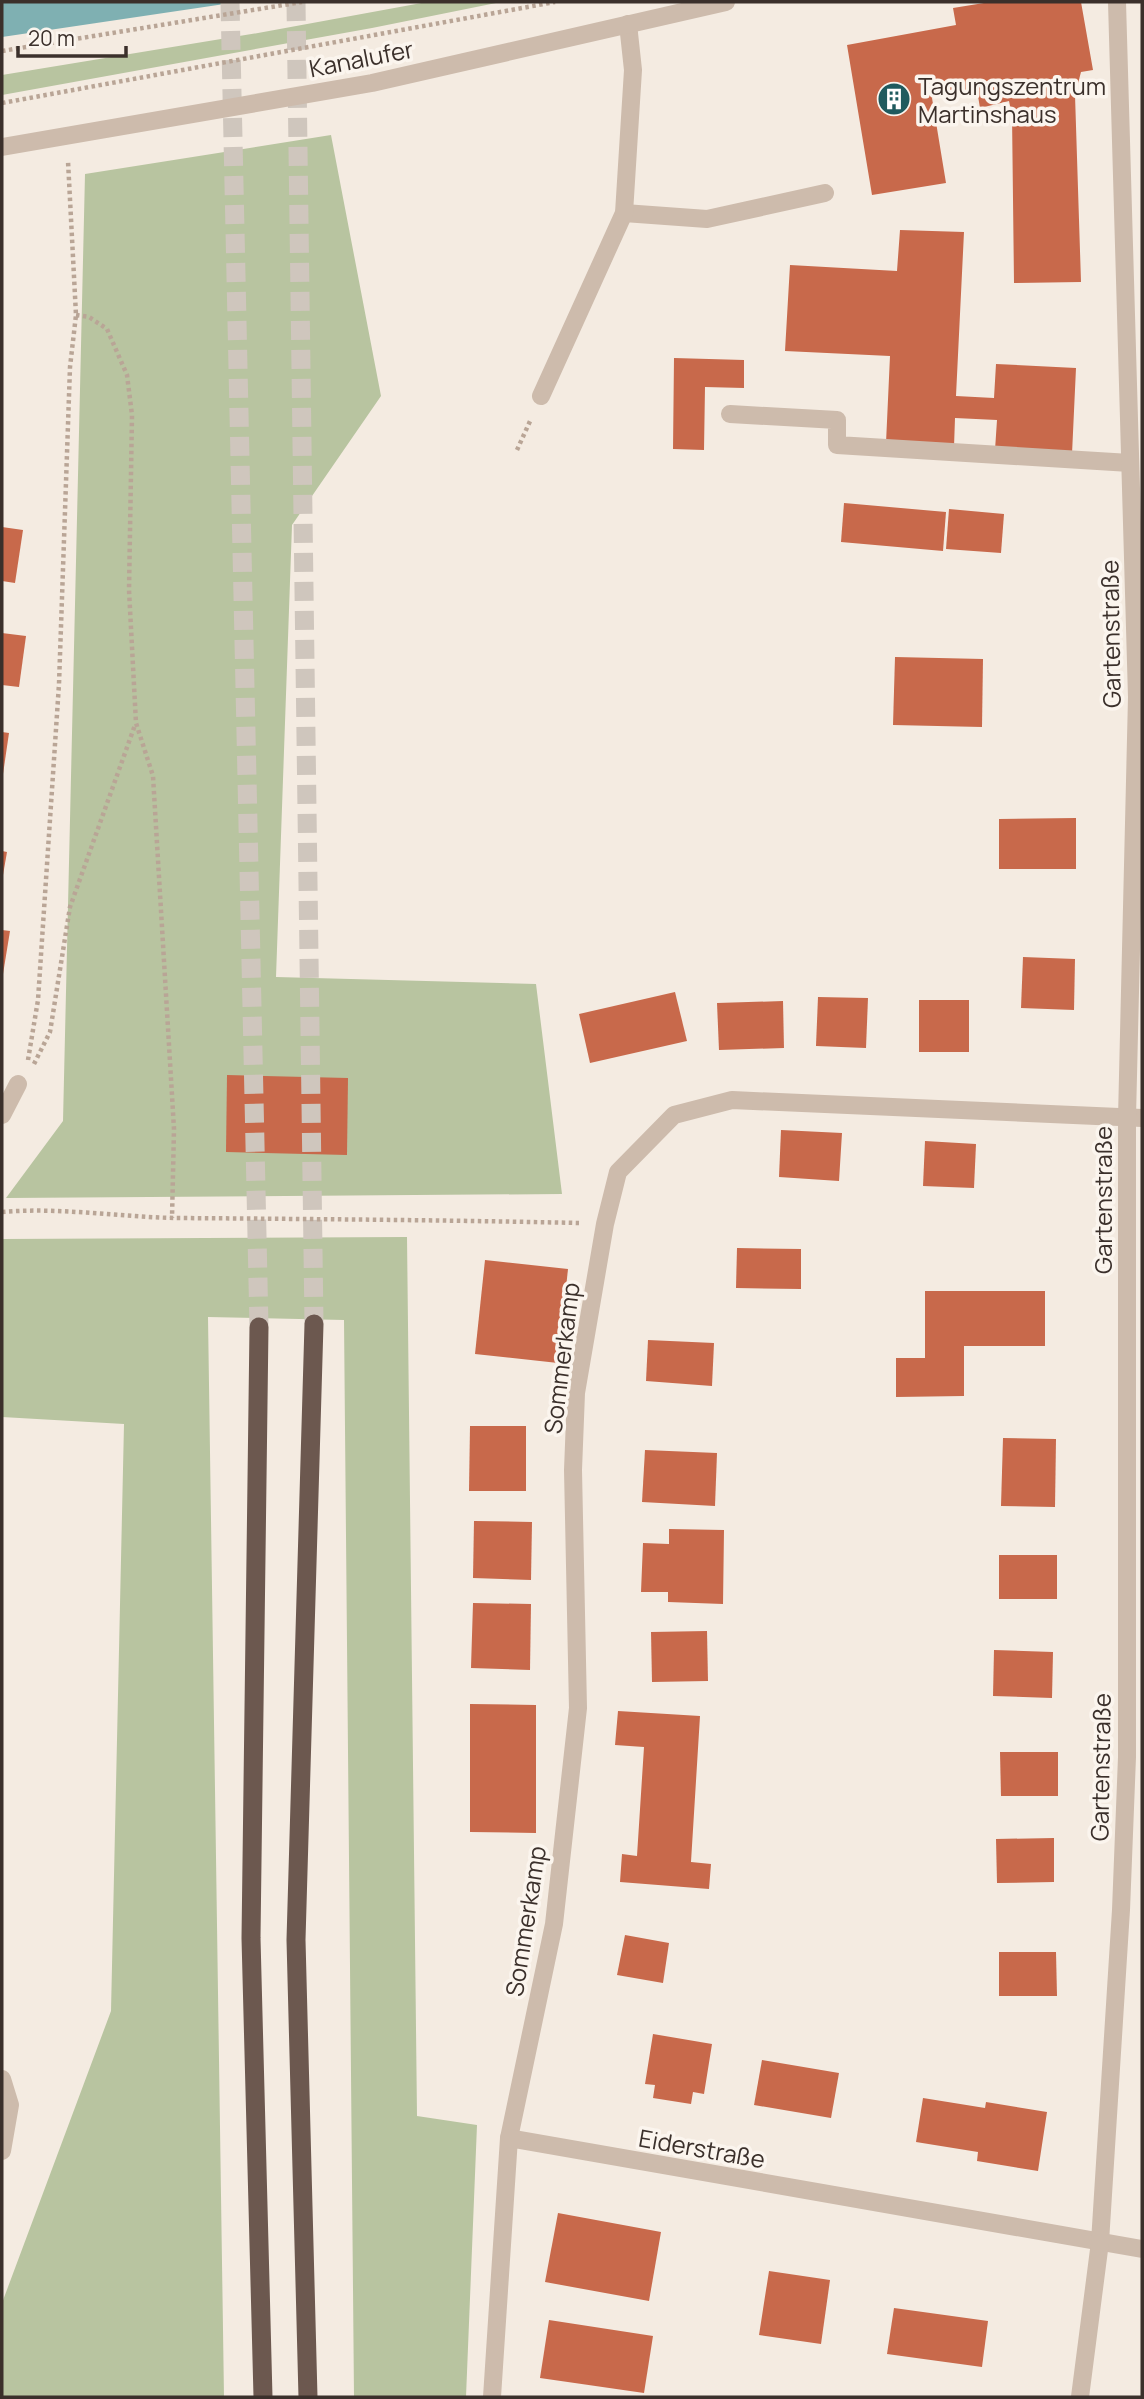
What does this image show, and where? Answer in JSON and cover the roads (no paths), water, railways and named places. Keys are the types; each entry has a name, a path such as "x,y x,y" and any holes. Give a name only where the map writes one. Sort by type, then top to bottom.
{"highway":[{"path":"307,2397 296,1940 314,1324"},
{"path":"258,1327 251,1938 263,2397"}],"street":[{"name":"Kanalufer","path":"2,147 372,83 726,2"},
{"name":"Gartenstraße","path":"1080,2397 1100,2242 1121,1910 1127,1757 1137,698 1117,2"},
{"path":"541,396 624,213 633,70 628,24"},
{"path":"624,213 708,219 825,193"},
{"path":"730,414 837,420 837,444 920,452 1130,464"},
{"path":"2,1115 18,1084"},
{"name":"Sommerkamp","path":"509,2138 554,1924 576,1721 573,1470 576,1393 604,1224 618,1172 674,1115 732,1100 1135,1118"},
{"path":"2,2080 10,2105 2,2151"},
{"path":"492,2397 509,2138"},
{"name":"Eiderstraße","path":"509,2138 1142,2249"}],"water":[{"path":"2,2 238,2 2,37"}],"tunnel":[{"path":"230,2 259,1327"},
{"path":"296,2 314,1324"}],"place":[{"name":"Tagungszentrum Martinshaus","path":"894,99"}]}
